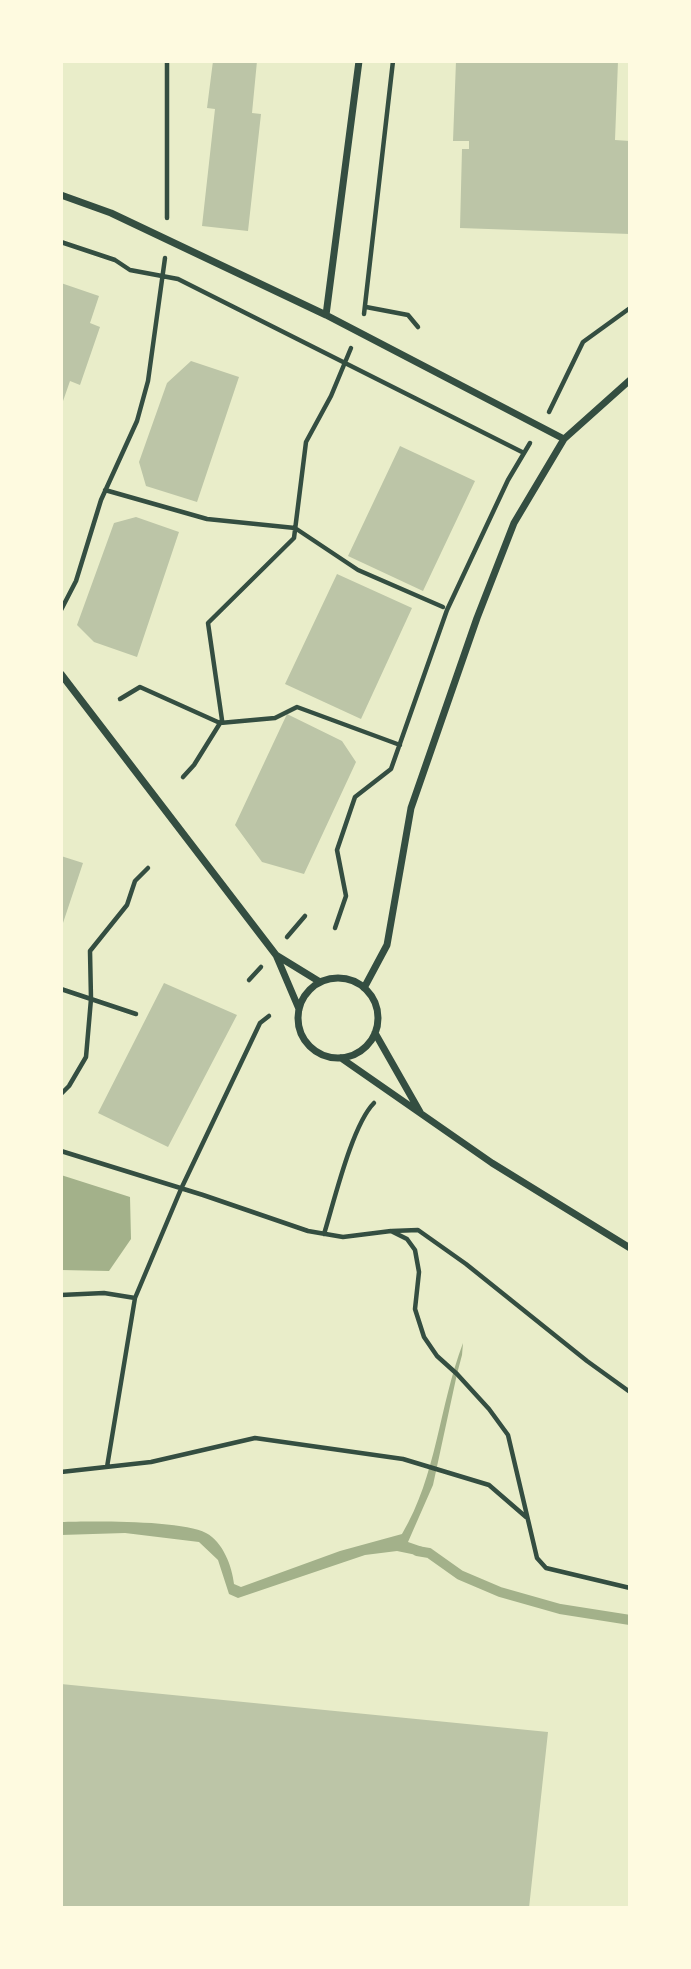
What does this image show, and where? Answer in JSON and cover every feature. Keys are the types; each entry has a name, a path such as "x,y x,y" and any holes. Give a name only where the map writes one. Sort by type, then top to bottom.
{"street":[{"path":"326,315 359,61"},
{"path":"61,195 111,213 326,315 564,439"},
{"path":"364,988 387,945 411,808 477,618 514,523 564,439 630,380"},
{"path":"61,674 276,955 299,1009"},
{"path":"276,955 320,982"},
{"path":"335,978 351,980 364,988 374,1001 378,1017 375,1033 368,1045 356,1054 341,1058 327,1057 313,1050 303,1039 298,1025 299,1009 306,993 320,982 335,978"},
{"path":"375,1033 422,1115"},
{"path":"341,1058 492,1163 630,1248"}],"path":[{"path":"61,611 76,581 105,490 137,421 148,381 167,240 167,61"},
{"path":"183,777 194,765 222,720 208,623 294,538 306,442 331,397 366,307 393,61"},
{"path":"61,242 115,260 130,271 178,279 524,453"},
{"path":"366,307 408,315 418,327"},
{"path":"105,490 207,519 295,528 358,570 443,607"},
{"path":"120,699 140,687 220,723 275,718 297,707 400,745"},
{"path":"61,1094 69,1086 86,1057 91,999 90,951 127,905 135,881 148,868"},
{"path":"61,989 136,1014"},
{"path":"107,1467 135,1298 181,1189 260,1023 269,1016"},
{"path":"324,1234 344,1168 366,1111"},
{"path":"61,1152 308,1231 343,1237 418,1230 466,1264 630,1392"},
{"path":"391,1231 407,1239 415,1250 419,1272 415,1308 424,1337 437,1356 489,1409 508,1435 537,1558 546,1568 630,1588"},
{"path":"61,1295 104,1293 135,1298"},
{"path":"61,1472 151,1461 255,1438 404,1459 489,1485 526,1517"}],"shaded area":[{"path":"61,1175 130,1197 131,1239 109,1271 61,1270"},
{"path":"463,1343 433,1485 408,1542 431,1550 426,1557 397,1551 365,1555 238,1598 229,1594 218,1560 199,1542 125,1533 61,1535 61,1522 136,1522 194,1529 212,1537 222,1548 229,1562 234,1584 241,1587 340,1551 402,1534 423,1488"}],"building":[{"path":"213,61 257,61 252,113 261,114 248,231 202,226 215,109 207,108"},
{"path":"456,61 618,61 615,140 630,141 630,234 460,228 462,149 469,149 469,141 453,141"},
{"path":"61,283 99,296 90,323 100,327 80,385 70,381 62,404"},
{"path":"191,361 239,377 197,502 146,486 139,462 167,383"},
{"path":"400,446 475,481 423,591 348,556"},
{"path":"136,517 179,532 137,657 94,642 77,625 114,523"},
{"path":"337,574 412,608 361,719 285,684"},
{"path":"287,714 342,741 356,762 304,874 262,862 235,825"},
{"path":"61,856 83,863 62,926 61,926"},
{"path":"164,983 237,1015 168,1147 98,1113"},
{"path":"61,1684 548,1732 529,1908 61,1908"}],"waterway":[{"path":"417,1551 429,1553 460,1575 500,1592 560,1609 630,1620"}]}
